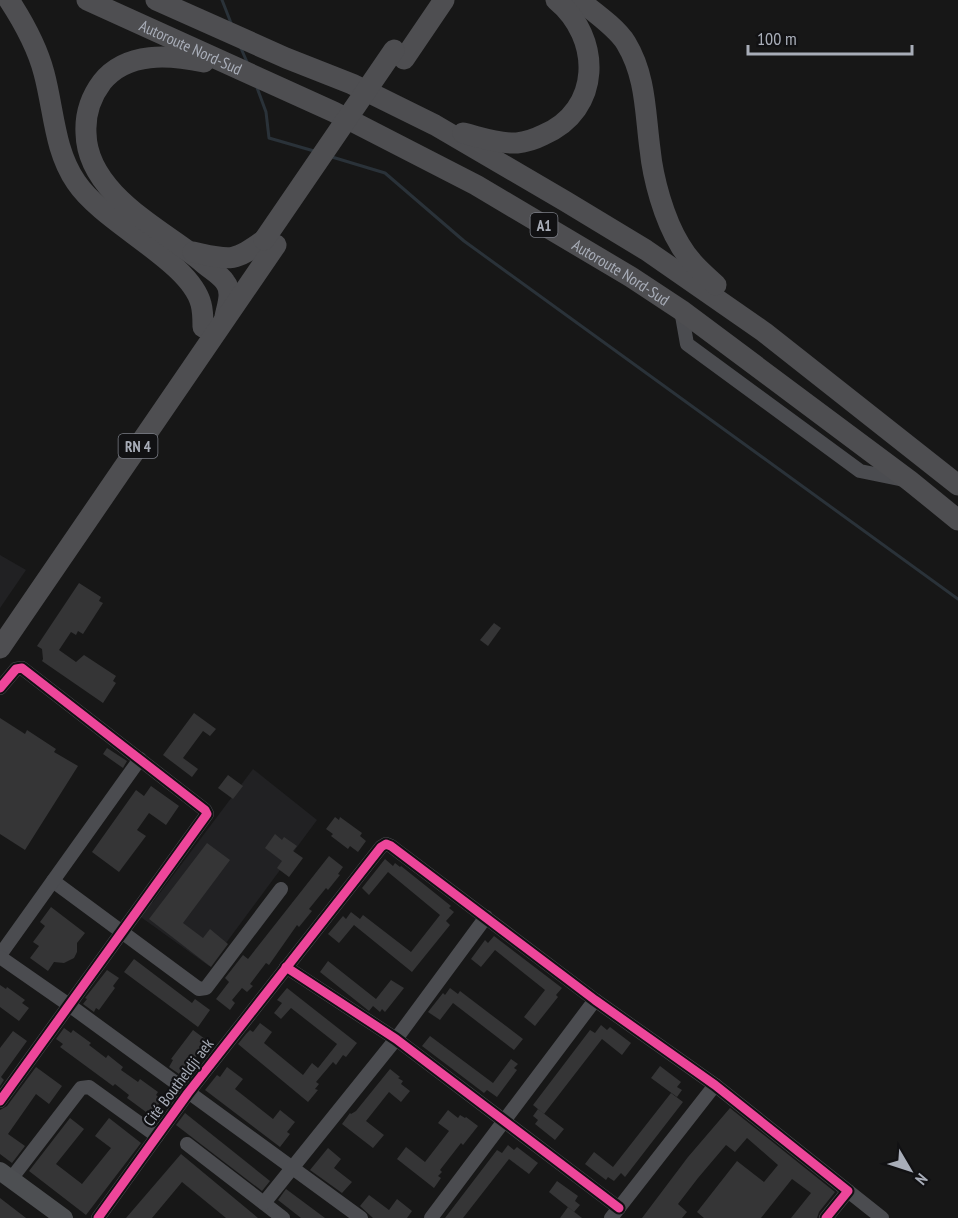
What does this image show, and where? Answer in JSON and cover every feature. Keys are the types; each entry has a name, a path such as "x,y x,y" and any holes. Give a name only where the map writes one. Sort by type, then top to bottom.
{"highway":[{"path":"9,0 37,49 45,75 57,138 66,165 76,182 99,209 178,270 195,289 202,304 203,327"},
{"name":"Autoroute Nord-Sud","path":"87,0 334,112 476,185 631,277 681,310 910,481 958,520"},
{"name":"Autoroute Nord-Sud","path":"156,0 286,58 352,84 435,125 646,250 764,332 958,485"},
{"name":"RN 4","path":"399,55 428,0"},
{"name":"RN 4","path":"0,627 203,327 239,289 399,55 444,0"},
{"path":"435,125 501,142 517,143 530,141 555,130 574,115 586,93 590,69 588,56 579,29 572,17 556,0"},
{"path":"579,0 625,41"},
{"path":"594,0 616,25 641,76 655,179 679,244 695,265 764,332"},
{"path":"235,68 178,57 152,57 128,63 108,75 95,92 87,111 86,144 92,163 115,195 225,282 239,289"},
{"path":"187,250 224,259 243,256 270,243"},
{"path":"178,270 222,292 239,289"},
{"name":"RN 4","path":"0,648 225,321 239,289"}],"main road":[{"path":"6,1175 64,1218"}],"street":[{"path":"0,688 16,669 22,668 205,810 207,814 0,1101"},
{"path":"140,759 0,956 362,1218"},
{"name":"Cité Boutheldji aek","path":"98,1218 188,1093 381,847 386,844 391,846 486,917"},
{"path":"53,881 199,989 206,988 281,889"},
{"path":"264,1203 396,1038 486,917 595,1000 715,1085 882,1218"},
{"path":"286,967 396,1038 504,1120 609,1213 715,1085"},
{"path":"431,1218 595,1000"},
{"path":"6,1175 85,1086 90,1087 157,1136"},
{"path":"187,1144 283,1218"},
{"path":"826,1218 848,1191"}],"shaded area":[{"path":"0,555 26,570 0,608"},
{"path":"253,769 317,820 209,966 138,915 146,905 153,902"}],"building":[{"path":"79,583 101,597 99,601 103,603 83,634 78,631 76,635 71,632 59,650 76,662 84,655 116,676 113,681 116,683 103,703 42,661 42,649 37,646"},
{"path":"494,623 501,628 488,646 480,640"},
{"path":"194,713 216,729 210,736 203,731 183,758 198,769 192,777 163,755"},
{"path":"0,718 25,734 27,730 56,749 54,752 78,766 25,850 0,834"},
{"path":"107,748 127,761 123,768 103,754"},
{"path":"228,775 243,786 233,799 218,788"},
{"path":"151,786 179,806 166,825 149,813 137,830 146,836 119,872 92,852 136,790 144,796"},
{"path":"335,817 339,820 340,817 362,833 360,836 366,841 358,852 350,846 348,849 331,836 333,834 326,829"},
{"path":"275,834 282,840 284,837 297,846 293,851 303,858 289,877 277,868 282,861 265,848"},
{"path":"207,843 230,860 183,923 203,938 210,929 228,944 211,967 149,919"},
{"path":"329,856 343,867 338,874 340,875 309,909 312,911 299,927 297,925 269,965 266,963 250,984 253,986 247,992 242,988 232,1000 235,1003 230,1010 216,999 229,982 225,978 243,955 248,959"},
{"path":"385,859 393,866 395,863 401,866 451,906 449,908 454,912 446,921 450,925 412,972 354,925 339,943 328,934 343,916 346,919 351,912 360,919 363,915 411,952 440,915 388,872 369,895 362,888"},
{"path":"51,907 85,933 77,943 74,958 64,963 54,962 48,971 30,958 39,946 33,942 45,926 40,922"},
{"path":"494,936 562,988 556,995 558,997 535,1026 524,1017 545,990 495,950 481,967 471,959 485,940 488,943"},
{"path":"134,959 192,1003 195,999 210,1010 198,1027 124,972"},
{"path":"328,961 376,999 391,980 404,988 385,1012 382,1009 380,1012 373,1006 369,1011 320,972"},
{"path":"107,970 119,978 113,986 115,988 99,1010 96,1008 94,1012 83,1004 87,999 85,998"},
{"path":"0,985 6,989 7,987 25,1000 22,1003 29,1008 19,1021 0,1007"},
{"path":"287,988 357,1043 346,1057 343,1055 336,1065 333,1062 316,1082 319,1084 315,1089 318,1090 308,1102 238,1044 250,1030 253,1032 260,1023 272,1032 264,1043 303,1075 312,1063 318,1068 337,1044 291,1008 281,1019 274,1013 282,1003 277,1000"},
{"path":"450,988 458,994 460,991 523,1039 514,1050 453,1003 440,1020 428,1012"},
{"path":"601,1025 607,1030 610,1027 631,1043 622,1055 602,1039 544,1114 533,1105 590,1030 595,1033"},
{"path":"64,1028 71,1033 73,1030 106,1058 108,1055 123,1067 121,1070 138,1082 140,1079 158,1092 156,1095 162,1100 152,1113 148,1110 146,1112 127,1098 129,1095 115,1084 113,1086 60,1047 63,1044 56,1039"},
{"path":"193,1030 205,1039 199,1047 202,1049 185,1071 183,1069 179,1074 169,1067 173,1060 171,1059"},
{"path":"13,1031 27,1041 1,1077 4,1080 0,1086 0,1048"},
{"path":"430,1036 493,1083 511,1059 518,1064 514,1068 517,1070 497,1097 487,1090 484,1093 422,1046"},
{"path":"660,1066 681,1082 677,1087 682,1090 677,1097 651,1078"},
{"path":"36,1067 62,1086 49,1104 36,1094 8,1134 25,1146 12,1163 0,1154 0,1110 7,1106"},
{"path":"227,1067 243,1079 235,1089 273,1119 280,1110 295,1122 287,1132 290,1134 280,1147 205,1090 217,1075 220,1077"},
{"path":"390,1069 400,1077 398,1078 403,1081 401,1084 410,1091 401,1102 389,1092 366,1121 384,1135 373,1148 342,1124 350,1113 356,1111"},
{"path":"671,1093 683,1102 625,1177 621,1173 614,1181 608,1177 606,1180 585,1164 594,1152 613,1167"},
{"path":"730,1108 835,1192 817,1218 791,1218 811,1193 792,1179 761,1218 704,1218 697,1212 737,1161 764,1182 778,1165 747,1138 735,1152 726,1145 698,1178 678,1204 687,1212 682,1218 642,1218 688,1157"},
{"path":"538,1109 564,1129 555,1140 535,1124 538,1120 533,1116"},
{"path":"448,1110 458,1118 460,1115 466,1117 478,1126 440,1170 442,1172 438,1176 441,1178 434,1188 397,1159 406,1147 425,1162 449,1131 438,1123"},
{"path":"185,1113 270,1181 262,1191 176,1125"},
{"path":"70,1118 84,1129 56,1164 82,1184 111,1148 95,1136 109,1118 141,1143 86,1215 29,1171"},
{"path":"508,1145 514,1150 517,1147 538,1163 529,1174 509,1159 463,1218 445,1218 497,1150 502,1153"},
{"path":"328,1148 341,1159 334,1168 352,1182 342,1193 310,1170"},
{"path":"181,1154 258,1218 226,1218 182,1182 152,1218 126,1218"},
{"path":"557,1181 578,1196 575,1201 580,1205 574,1212 549,1192"},
{"path":"286,1189 325,1218 301,1218 278,1200"},
{"path":"369,1195 389,1210 397,1199 412,1211 407,1218 373,1218 360,1206"},
{"path":"0,1198 26,1218 0,1218"},
{"path":"568,1207 582,1218 560,1218"}],"waterway":[{"path":"222,0 231,23"},
{"path":"240,46 247,62"},
{"path":"256,85 266,112 269,138 314,151"},
{"path":"332,157 385,173 464,241 958,599"}],"cycle path":[{"path":"0,688 16,669 22,668 205,810 207,814 0,1101"},
{"path":"98,1218 188,1093 381,847 386,844 595,1000 715,1085 848,1191 826,1218"},
{"path":"286,967 396,1039 619,1208"}]}
